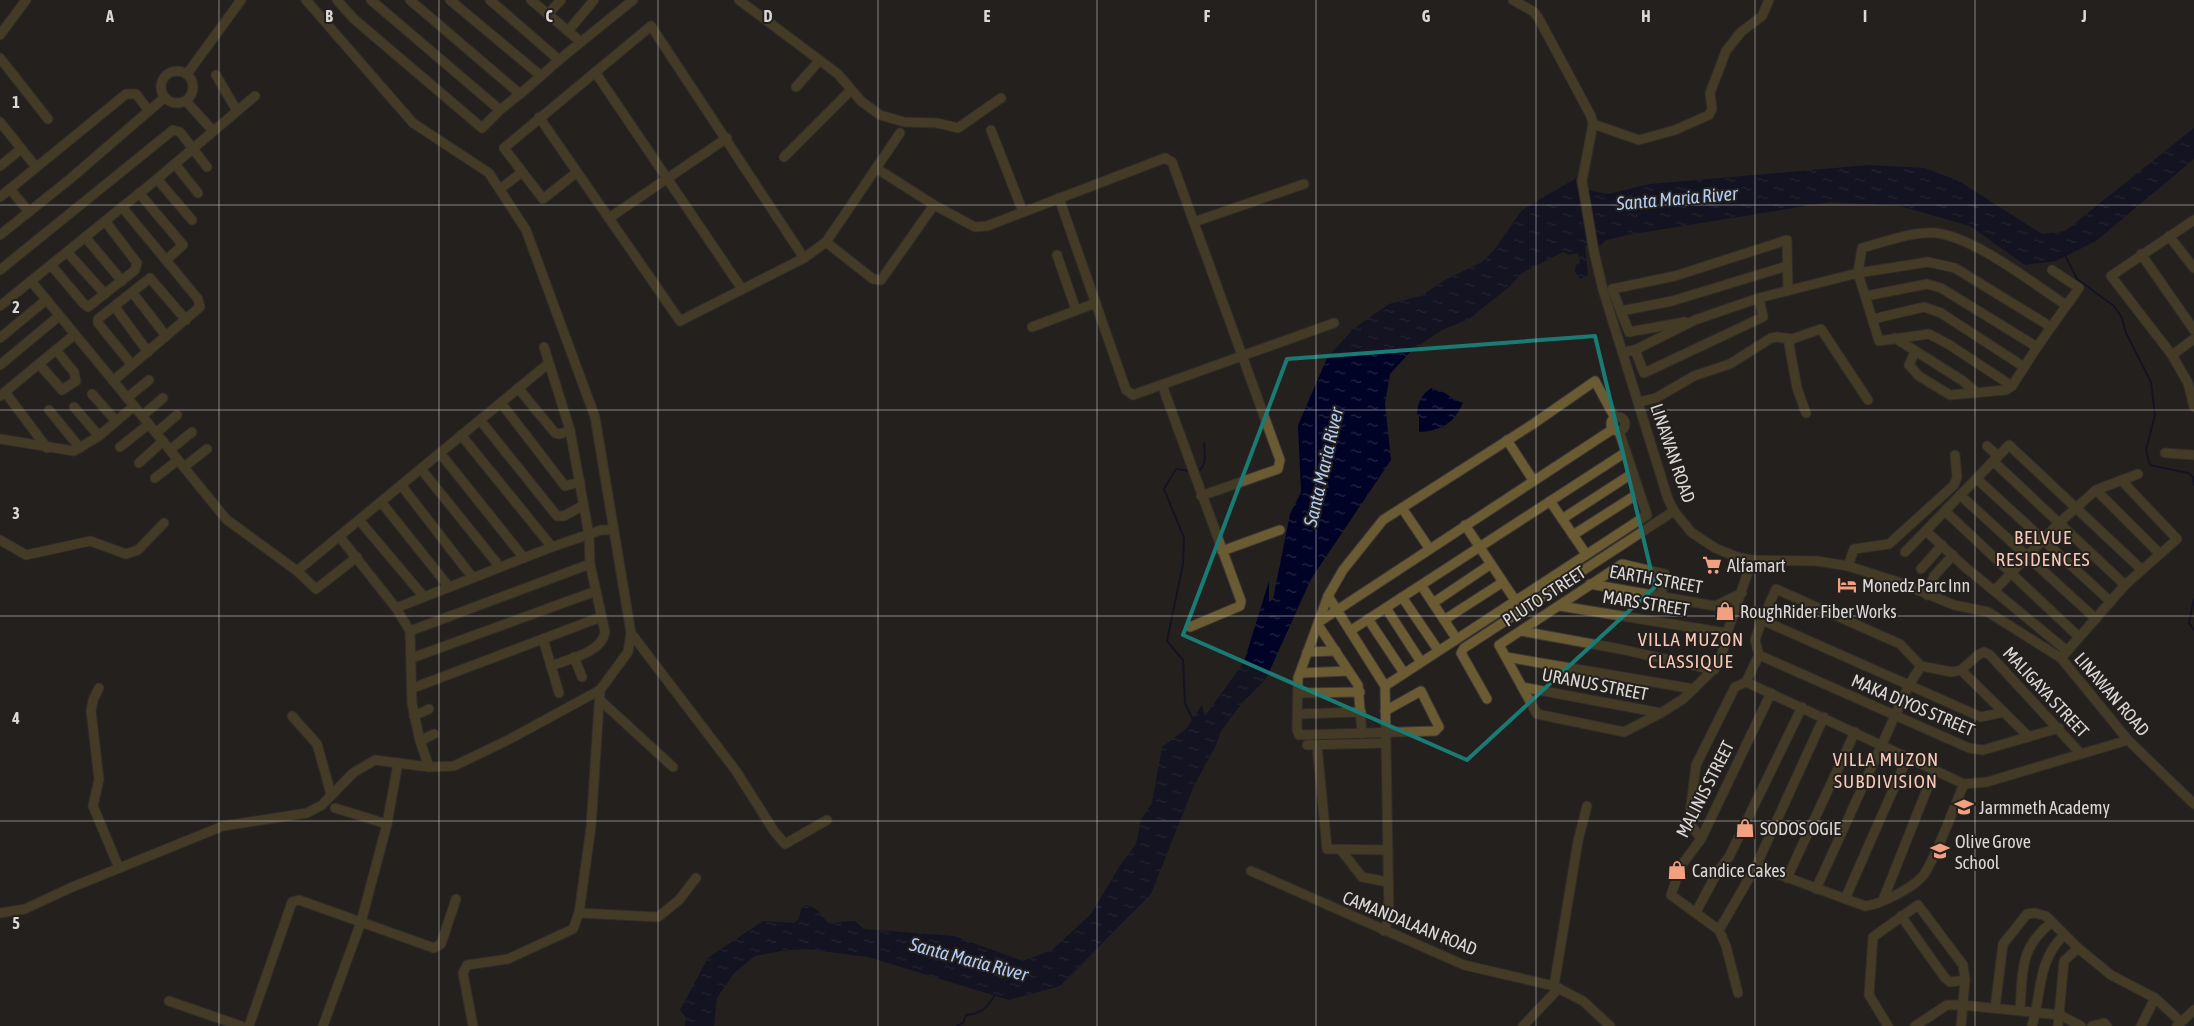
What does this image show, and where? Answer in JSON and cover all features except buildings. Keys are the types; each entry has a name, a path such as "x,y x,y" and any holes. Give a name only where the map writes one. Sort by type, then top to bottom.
{"street":[{"path":"0,35 26,0"},
{"path":"187,74 240,0"},
{"path":"0,912 25,909 223,826 307,813 322,805 353,773 375,760 429,767 454,766 508,740 600,690 628,652 630,633 595,416 526,230 489,174 412,123 306,0"},
{"path":"338,0 354,19 482,128 500,110 633,0"},
{"path":"371,0 500,110"},
{"path":"410,0 520,94"},
{"path":"450,0 541,76"},
{"path":"490,0 559,60"},
{"path":"531,0 581,42"},
{"path":"548,14 561,0"},
{"path":"568,31 594,0"},
{"path":"739,0 838,74 861,101 890,119 904,122 936,122 958,128 1001,98"},
{"path":"1513,0 1534,12 1539,19 1591,116 1593,124 1640,140 1675,130 1708,115 1712,108 1710,93 1726,51 1741,32 1762,16 1769,0"},
{"path":"577,172 543,199 521,173 504,148 539,117 651,26 727,138 804,258"},
{"path":"0,58 48,119"},
{"path":"796,87 819,61"},
{"path":"172,72 187,74 192,80 193,88 191,95 186,101 179,103 171,102 165,97 162,90 162,83 166,76 172,72"},
{"path":"595,72 742,289"},
{"path":"216,74 237,111"},
{"path":"784,157 852,90"},
{"path":"0,197 126,94 136,94 149,111"},
{"path":"0,306 139,194 255,96"},
{"path":"0,235 165,97"},
{"path":"186,101 213,131"},
{"path":"539,117 680,321 804,258 826,242 900,133"},
{"path":"0,122 4,134 21,149 36,167"},
{"name":"LINAWAN ROAD","path":"1593,124 1582,181 1594,252 1603,290 1624,352 1668,499 1674,511 1691,532 1715,548 1737,557 1752,560 1817,561 1848,566 1898,582 1954,605 1988,612 2061,658 2128,740 2194,804"},
{"path":"0,270 173,130 180,132 207,167"},
{"path":"992,130 1023,212"},
{"path":"609,218 727,138"},
{"path":"0,166 21,149"},
{"path":"876,168 934,205 975,227 987,226 1165,158 1172,162 1280,460 1278,470 1201,496"},
{"path":"175,164 198,193"},
{"path":"500,189 521,173"},
{"path":"157,178 192,220"},
{"path":"1194,222 1304,184"},
{"path":"10,188 29,212"},
{"path":"139,194 183,245 166,260"},
{"path":"1059,198 1126,390 1134,395 1334,323"},
{"path":"826,242 873,279 881,280 934,205"},
{"path":"113,381 199,309 200,303 122,207"},
{"path":"2194,220 2111,276 2172,355 2188,383 2194,407"},
{"path":"51,265 82,303 88,307 122,281 135,270 136,264 105,221"},
{"path":"2012,386 1948,344 1929,334 1879,341 1858,273 1862,248 1913,235 1936,233 1974,246 2066,305"},
{"path":"2169,236 2194,268"},
{"path":"85,237 122,281"},
{"path":"1695,320 1629,332 1612,288 1675,276 1787,240 1788,291"},
{"path":"67,252 105,294"},
{"path":"2141,254 2194,330"},
{"path":"1056,256 1076,310"},
{"path":"1624,352 1635,350 1695,320 1759,298 1858,273 1928,262 1955,268 2051,327"},
{"path":"1620,311 1672,301 1788,266"},
{"path":"1915,352 1909,365 1919,376 1950,395 2006,390 2012,386 2079,288 2052,270"},
{"path":"132,365 97,321 150,278 186,320"},
{"path":"31,281 226,519 297,571 316,589 357,557"},
{"path":"1866,296 1928,284 1942,288 2037,347"},
{"path":"132,292 166,336"},
{"path":"1635,350 1644,373 1762,317 1759,298"},
{"path":"0,338 46,300"},
{"path":"1032,327 1096,303"},
{"path":"114,307 148,352"},
{"path":"1873,319 1924,307 1941,313 2024,366"},
{"path":"0,365 60,316"},
{"path":"1638,402 1656,398 1694,376 1730,364 1771,338 1792,339 1821,329 1868,400"},
{"path":"47,448 2,394 74,335"},
{"path":"1894,338 1963,381 1977,393"},
{"path":"1792,339 1790,344 1797,388 1806,413"},
{"path":"2172,355 2194,339"},
{"path":"544,346 570,430 580,482 582,506 589,535 590,564 605,632 602,643 598,647 551,666"},
{"path":"39,364 62,390 76,381 74,372 56,350"},
{"path":"297,571 549,363"},
{"path":"127,398 149,380"},
{"path":"1385,738 1362,734 1299,735 1296,730 1300,673 1328,596 1343,570 1383,520 1595,381 1616,418 1625,422"},
{"path":"1162,384 1194,477 1241,601 1240,606 1190,627"},
{"path":"518,388 555,433 560,434 570,430"},
{"path":"92,394 116,421"},
{"path":"142,416 163,398"},
{"path":"500,403 565,486 580,482"},
{"path":"0,439 74,451 99,436 134,406"},
{"path":"74,407 99,436"},
{"path":"49,410 80,448"},
{"path":"1625,422 1642,414"},
{"path":"156,433 177,415"},
{"path":"1385,686 1646,515 1626,452 1612,423 1616,418"},
{"path":"480,420 557,516 564,516 582,506"},
{"path":"1318,623 1533,480 1616,430 1623,430 1625,422"},
{"path":"120,447 149,424"},
{"path":"170,450 192,432"},
{"path":"461,436 552,548"},
{"path":"1507,440 1533,480"},
{"path":"139,463 163,441"},
{"path":"1904,552 2009,445 2141,569"},
{"path":"1987,446 1996,459 2125,585"},
{"path":"184,467 207,449"},
{"path":"1350,631 1626,452"},
{"path":"440,453 524,558"},
{"path":"2165,453 2194,454"},
{"path":"1848,566 1854,549 1889,544 1954,484 1957,477 1954,455"},
{"path":"155,478 178,460"},
{"path":"421,469 500,567"},
{"path":"1562,519 1633,473"},
{"path":"1994,591 2042,540 2096,490 2138,474"},
{"path":"1977,478 2110,602"},
{"path":"2061,658 2066,650 2125,585 2177,539 2121,480"},
{"path":"401,485 473,578"},
{"path":"2096,490 2160,554"},
{"path":"1573,535 1639,493"},
{"path":"1960,495 2096,619"},
{"path":"1550,501 1586,554"},
{"path":"381,502 449,587"},
{"path":"1402,508 1429,548"},
{"path":"1487,699 1461,653 1464,648 1674,511"},
{"path":"1945,511 2079,636"},
{"path":"359,520 424,597"},
{"path":"0,540 26,555 90,541 126,554 138,550 164,523"},
{"path":"1465,525 1515,600"},
{"path":"396,608 601,530 614,530"},
{"path":"1222,551 1280,530"},
{"path":"1926,531 1994,591 2066,650"},
{"path":"339,536 396,608 410,631 414,716 429,767"},
{"path":"1922,569 1942,545"},
{"path":"1927,595 1934,576 1953,555"},
{"path":"1506,658 1537,714 1624,732 1661,714 1694,689 1720,663 1727,633 1742,594 1752,560"},
{"path":"410,631 590,564"},
{"path":"1432,603 1491,564"},
{"name":"PLUTO STREET","path":"1506,658 1499,645 1622,564 1665,574 1661,596"},
{"path":"1444,620 1503,582"},
{"name":"EARTH STREET","path":"1590,584 1715,606 1742,594"},
{"path":"1421,585 1456,638"},
{"path":"1701,838 1688,822 1696,765 1735,687 1746,682 1759,656 1755,640 1776,589 1900,644 1922,666 1952,672 1960,670 2029,737"},
{"path":"412,658 596,591"},
{"path":"1328,596 1385,686 1389,917 1384,931"},
{"path":"1402,597 1438,650"},
{"name":"MARS STREET","path":"1560,606 1727,633"},
{"path":"1386,608 1421,662"},
{"path":"413,688 602,617"},
{"path":"1368,619 1404,673"},
{"path":"1762,620 1980,717 2004,712"},
{"path":"1318,623 1360,692 1362,734"},
{"path":"1521,631 1620,649 1714,670"},
{"path":"630,633 736,771 774,831 786,844 826,820"},
{"path":"543,639 559,693"},
{"path":"1307,652 1336,651"},
{"name":"MALIGAYA STREET","path":"1960,670 1978,654 1984,652 1990,656 2059,728 2080,753"},
{"name":"MAKA DIYOS STREET","path":"1759,656 1968,748 1983,750 2059,728"},
{"path":"574,657 582,677"},
{"path":"1506,658 1694,689"},
{"path":"1816,889 1909,685 1922,666"},
{"path":"1300,673 1348,671"},
{"path":"1746,682 1908,756 1964,784 1987,782 2128,740"},
{"name":"URANUS STREET","path":"1522,687 1661,714"},
{"path":"99,688 93,700 91,711 99,778 93,806 119,868"},
{"path":"474,1026 464,968 467,965 508,959 571,932 579,912 591,827 600,690"},
{"path":"1307,745 1317,746 1385,738 1435,731 1439,727 1421,691 1385,711"},
{"path":"1298,693 1360,692"},
{"name":"MALINIS STREET","path":"1719,930 1671,895 1681,866 1701,838 1771,692"},
{"path":"600,700 673,767"},
{"path":"1696,912 1718,870 1729,858 1802,707"},
{"path":"414,716 429,709"},
{"path":"1296,714 1360,712"},
{"path":"292,716 317,744 332,794"},
{"path":"1738,993 1726,946 1719,930 1756,866 1824,717"},
{"path":"1786,878 1855,732"},
{"path":"420,741 434,734"},
{"path":"1317,746 1327,849 1388,850"},
{"path":"1845,899 1908,756"},
{"path":"323,1026 361,922 387,824 398,763"},
{"path":"1883,900 1935,769"},
{"path":"1756,866 1865,906 1873,906 1912,885 1924,874 1964,784"},
{"path":"1523,1026 1556,987 1578,841 1587,806"},
{"path":"335,808 387,824"},
{"path":"1341,850 1362,877 1388,882"},
{"name":"CAMANDALAAN ROAD","path":"1251,871 1464,965 1556,987 1583,1001 1610,1026"},
{"path":"579,912 658,918 679,900 696,878"},
{"path":"249,1026 292,902 299,900 438,947 456,899"},
{"path":"1888,1026 1869,995 1873,937 1918,905 1963,966 1966,1005 1959,1025"},
{"path":"1995,1008 2003,944 2027,914 2035,913 2046,916 2078,948 2111,975 2154,998 2179,1024 2194,1010"},
{"path":"1901,916 1945,978 1950,982 1965,980"},
{"path":"2020,1009 2023,967 2028,947 2052,922"},
{"path":"2032,1026 2037,1012 2044,963 2054,945 2064,935"},
{"path":"2058,1026 2064,961 2078,948"},
{"path":"2141,1026 2154,998"},
{"path":"169,1001 241,1026"},
{"path":"1915,1026 1947,1005 1966,1005 1982,1008 2020,1009 2060,1015 2081,1026"},
{"path":"2092,1026 2104,1023 2107,1026"}],"highlighted area":[{"path":"1595,336 1655,587 1467,760 1183,635 1287,359"}],"water":[{"name":"Santa Maria River","path":"2194,128 2194,159 2096,241 2056,261 2025,265 1970,226 1900,206 1830,202 1627,235 1606,240 1601,245 1585,245 1588,275 1580,279 1575,271 1576,265 1580,263 1578,253 1569,255 1563,252 1522,273 1509,287 1469,319 1442,330 1411,351 1390,374 1385,404 1391,460 1311,579 1266,679 1242,703 1221,731 1216,745 1193,788 1151,894 1060,986 1009,1000 868,957 806,949 781,951 755,956 734,973 717,998 714,1026 685,1026 686,1018 680,1010 708,958 763,921 794,923 799,919 801,909 805,905 816,909 828,923 855,921 864,929 954,936 1023,961 1052,950 1091,914 1119,867 1136,844 1141,820 1152,803 1162,747 1186,729 1202,705 1205,716 1244,662 1269,581 1269,602 1273,599 1290,514 1301,492 1298,425 1327,358 1353,329 1389,304 1421,296 1443,281 1482,262 1494,250 1522,210 1576,178 1577,188 1608,194 1650,184 1869,165 1925,168 1959,181 2042,234 2065,231"},
{"path":"1431,388 1463,403 1455,416 1446,425 1434,430 1419,432 1418,406 1422,396"}],"waterway":[{"path":"2065,255 2077,279 2114,306 2122,318 2126,333 2151,382 2155,415 2146,450 2150,465 2188,473 2193,477 2194,485"},
{"path":"1197,473 1204,463 1204,443"},
{"path":"1190,471 1176,469 1164,489 1184,538 1183,564 1167,641 1183,660 1185,703 1194,722"},
{"path":"2194,599 2189,623 2194,630"},
{"path":"957,1026 963,1023 966,1015 984,1009 995,995"}],"place":[{"name":"Alfamart","path":"1712,565"},
{"name":"Monedz Parc Inn","path":"1847,585"},
{"name":"RoughRider Fiber Works","path":"1725,611"},
{"name":"Jarmmeth Academy","path":"1964,807"},
{"name":"SODOS OGIE","path":"1745,828"},
{"name":"Olive Grove School","path":"1940,851"},
{"name":"Candice Cakes","path":"1677,870"}],"district":[{"name":"BELVUE RESIDENCES","path":"2043,548"},
{"name":"VILLA MUZON CLASSIQUE","path":"1691,650"},
{"name":"VILLA MUZON SUBDIVISION","path":"1886,770"}]}
